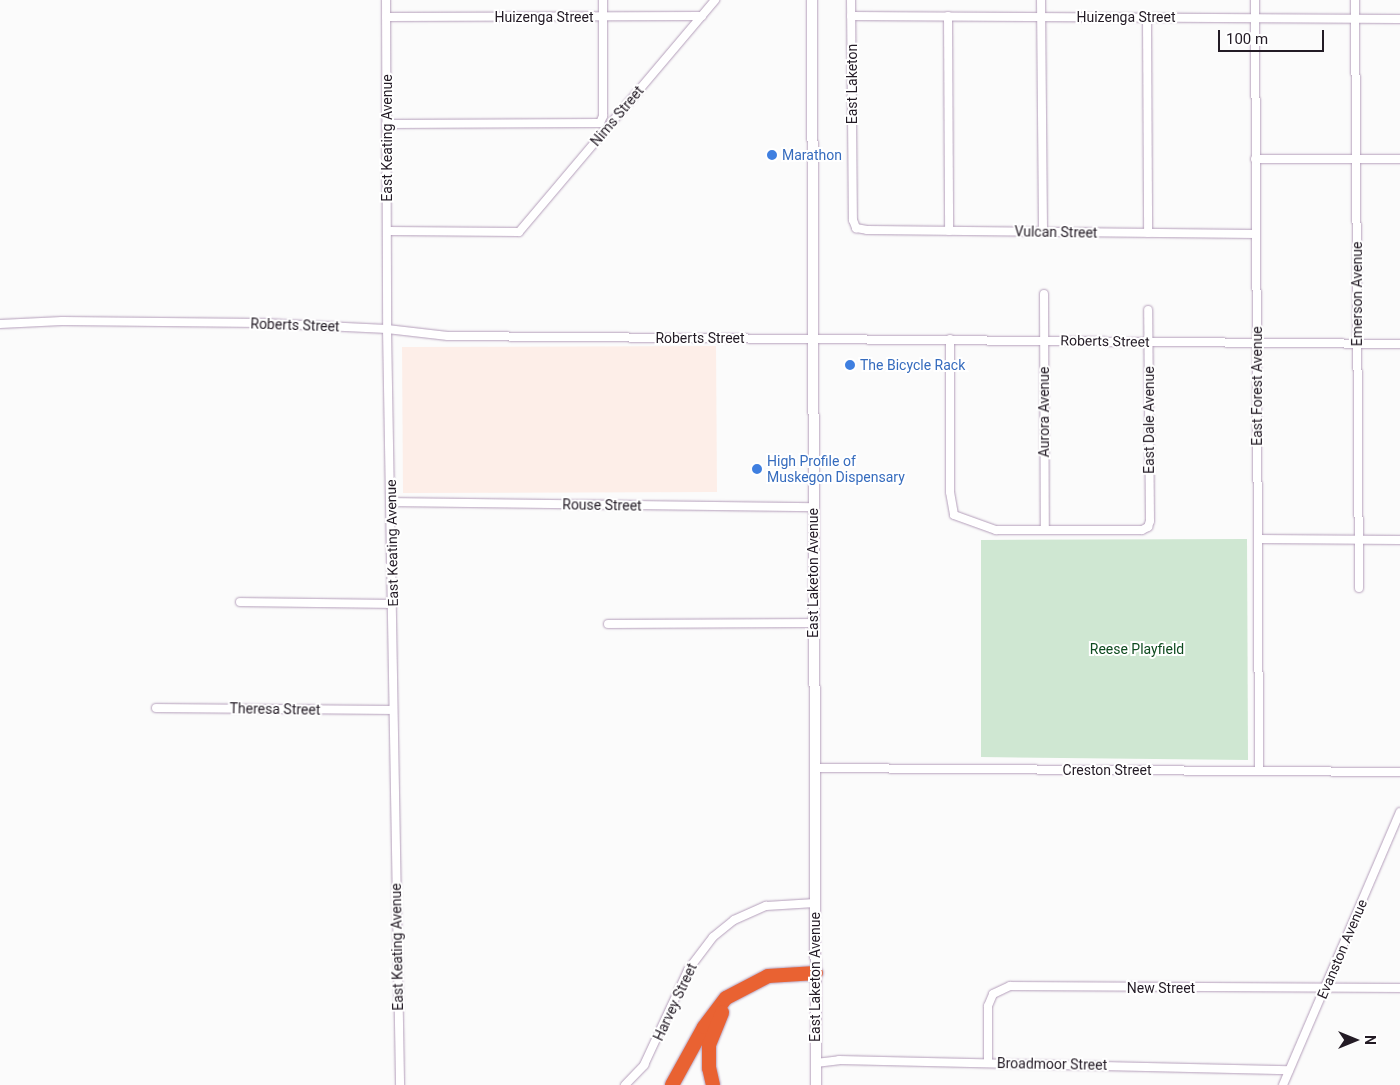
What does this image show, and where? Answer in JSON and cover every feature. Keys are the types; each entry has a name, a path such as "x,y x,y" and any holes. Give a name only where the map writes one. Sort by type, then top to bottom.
{"highway":[{"path":"672,1085 704,1027 726,998 768,976 816,973"},
{"path":"713,1085 708,1068 709,1046 716,1022 732,1002 756,986 816,973"}],"main road":[{"name":"East Laketon Avenue","path":"812,0 816,1085"}],"street":[{"name":"East Keating Avenue","path":"386,0 387,329 400,1085"},
{"path":"387,124 600,123 603,116 603,0"},
{"name":"Nims Street","path":"388,231 519,232 716,0"},
{"name":"East Laketon","path":"851,0 853,220 856,228"},
{"path":"1041,0 1043,232"},
{"name":"East Forest Avenue","path":"1255,0 1259,771"},
{"name":"Emerson Avenue","path":"1355,0 1359,588"},
{"name":"Huizenga Street","path":"386,17 702,16"},
{"name":"Huizenga Street","path":"851,16 1400,18"},
{"path":"948,16 949,231"},
{"path":"1147,18 1148,232"},
{"path":"1255,159 1400,159"},
{"name":"Vulcan Street","path":"856,228 949,231 1256,234"},
{"name":"Aurora Avenue","path":"1044,294 1045,530"},
{"name":"East Dale Avenue","path":"1045,530 1145,529 1150,521 1148,310"},
{"name":"Roberts Street","path":"0,324 178,322 387,329 448,336 1400,344"},
{"path":"950,339 951,509 956,518 996,530 1045,530"},
{"name":"Rouse Street","path":"391,502 813,507"},
{"path":"1258,539 1400,540"},
{"path":"240,602 393,604"},
{"path":"608,624 813,623"},
{"name":"Theresa Street","path":"156,708 394,710"},
{"name":"Creston Street","path":"815,768 1400,772"},
{"name":"Evanston Avenue","path":"1283,1085 1400,812"},
{"name":"Harvey Street","path":"625,1085 644,1066 688,970 713,937 734,920 766,906 814,903"},
{"name":"New Street","path":"988,1063 988,1006 994,994 1010,986 1400,988"},
{"name":"Broadmoor Street","path":"816,1063 988,1063 1289,1070"}],"shaded area":[{"path":"716,346 717,492 403,493 402,347"}],"green space":[{"name":"Reese Playfield","path":"1247,539 1248,760 981,757 981,540"}],"place":[{"name":"Marathon","path":"772,155"},
{"name":"The Bicycle Rack","path":"850,365"},
{"name":"High Profile of Muskegon Dispensary","path":"757,469"}]}
